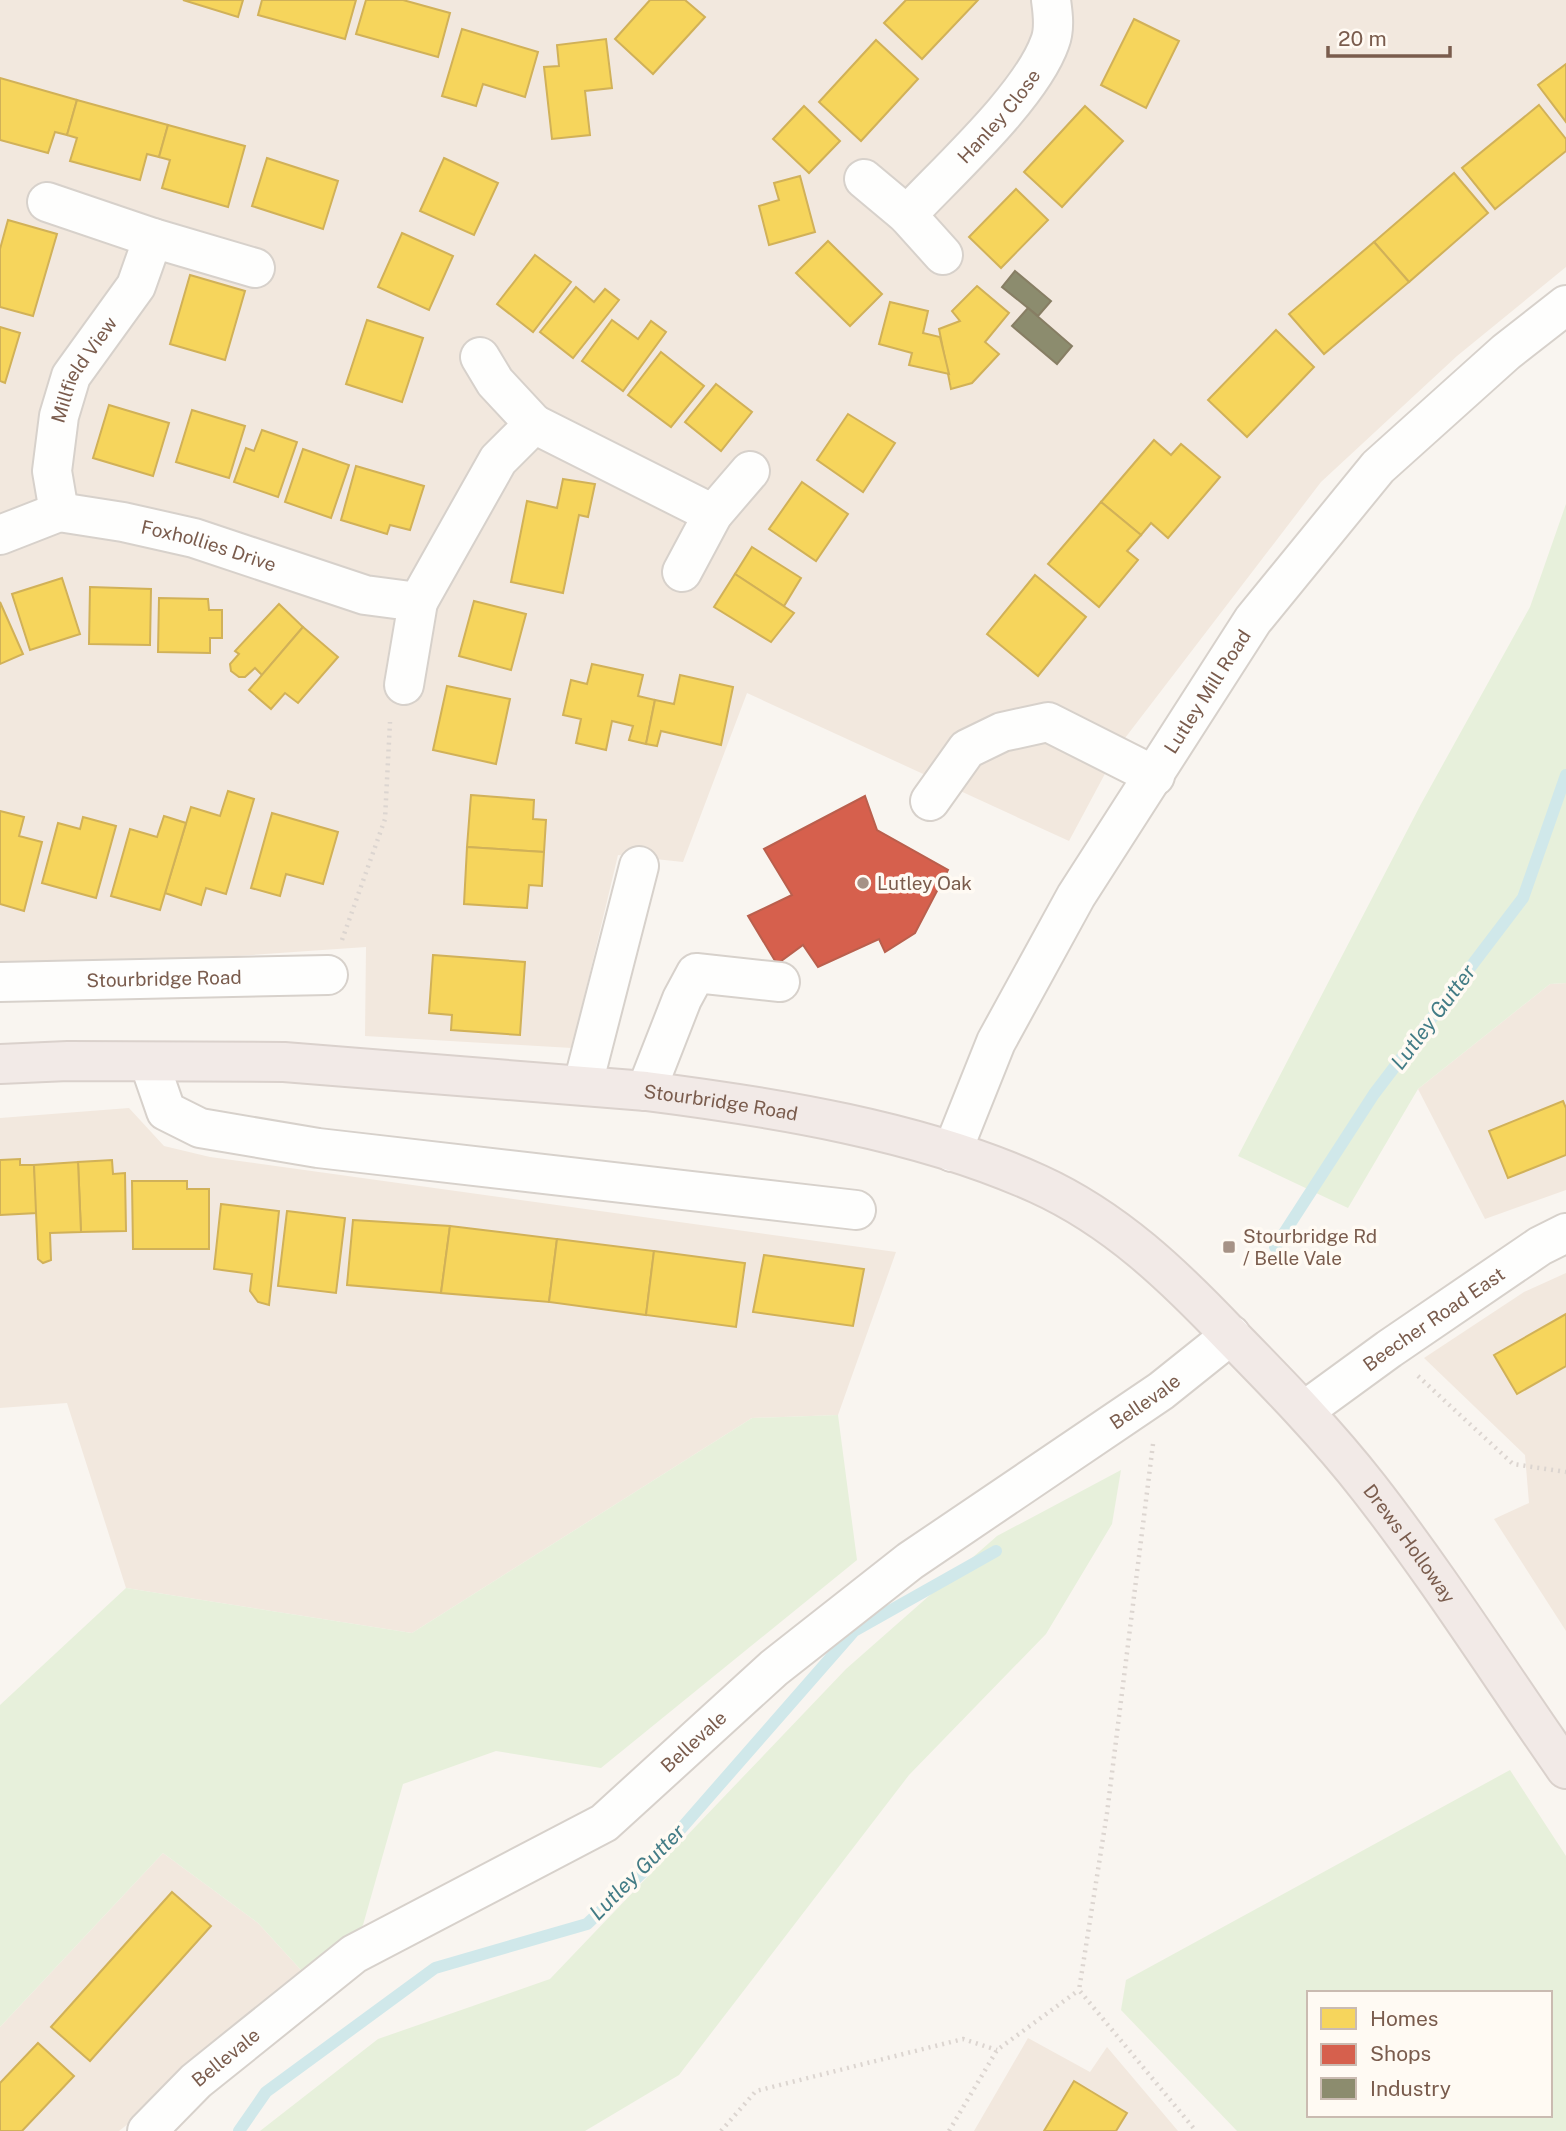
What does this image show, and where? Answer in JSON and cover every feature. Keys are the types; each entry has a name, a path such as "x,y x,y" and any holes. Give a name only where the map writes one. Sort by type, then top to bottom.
{"highway":[{"name":"Stourbridge Road","path":"0,1064 68,1060 284,1062 583,1084 646,1091 815,1118 952,1152 1040,1185 1104,1221 1178,1281 1231,1335"},
{"name":"Drews Holloway","path":"1231,1335 1304,1411 1369,1488 1566,1769"}],"street":[{"name":"Hanley Close","path":"907,215 1031,81 1050,41 1054,20 1051,0"},
{"path":"864,179 907,215 943,255"},
{"path":"47,202 153,238 255,268"},
{"name":"Millfield View","path":"59,512 52,471 59,416 71,376 136,286 153,238"},
{"name":"Lutley Mill Road","path":"952,1152 996,1042 1076,896 1252,620 1378,467 1507,352 1566,305"},
{"path":"480,357 495,382 534,424 713,514"},
{"path":"404,685 418,602 498,460 534,424"},
{"path":"682,572 713,514 750,471"},
{"path":"0,535 59,512"},
{"name":"Foxhollies Drive","path":"59,512 194,538 365,595 418,602"},
{"path":"930,801 967,749 1002,732 1048,722 1155,776"},
{"path":"583,1084 639,866"},
{"path":"646,1091 682,999 696,973 780,982"},
{"name":"Stourbridge Road","path":"0,982 328,975"},
{"path":"149,1062 166,1111 200,1128 318,1148 856,1210"},
{"name":"Beecher Road East","path":"1304,1411 1389,1349 1540,1246 1566,1233"},
{"name":"Bellevale","path":"147,2131 196,2081 354,1954 604,1823 774,1668 910,1561 1161,1391 1231,1335"}],"path":[{"path":"328,975 385,819 387,740 393,703 404,685"},
{"path":"1389,1349 1513,1464 1566,1472"},
{"path":"949,2131 997,2050 1079,1990 1107,1813 1161,1391"},
{"path":"1079,1990 1196,2131"},
{"path":"722,2131 756,2091 963,2039 997,2050"}],"shaded area":[{"path":"0,0 1566,0 1566,267 1457,356 1321,482 1122,742 1069,841 747,693 683,862 618,855 572,1048 365,1036 366,947 152,962 0,963"},
{"path":"1566,983 1566,1190 1485,1219 1418,1089 1550,984"},
{"path":"129,1108 164,1146 210,1157 896,1252 838,1415 752,1418 412,1633 126,1588 67,1403 0,1408 0,1118"},
{"path":"1566,1273 1566,1631 1494,1519 1529,1503 1525,1455 1424,1358 1524,1292"},
{"path":"163,1853 258,1923 311,1981 119,2131 0,2131 0,2027"},
{"path":"1028,2038 1090,2072 1107,2047 1178,2131 974,2131"}],"green space":[{"path":"1566,504 1566,983 1550,984 1418,1089 1348,1208 1238,1156 1421,804 1530,607"},
{"path":"838,1415 857,1560 601,1768 496,1751 403,1784 363,1925 311,1981 258,1923 163,1853 0,2027 0,1705 126,1588 412,1633 752,1418"},
{"path":"1121,1470 1112,1524 1046,1634 909,1775 679,2075 585,2131 260,2131 378,2039 550,1979 846,1669 997,1536"},
{"path":"1510,1770 1566,1856 1566,2131 1237,2131 1121,2010 1126,1980"}],"building: Homes":[{"path":"183,0 243,0 238,17"},
{"path":"262,0 356,0 345,39 258,15"},
{"path":"366,0 403,0 450,13 438,57 356,34"},
{"path":"650,0 685,0 705,17 653,74 615,39"},
{"path":"906,0 978,0 922,59 884,23"},
{"path":"1134,19 1179,41 1146,108 1101,85"},
{"path":"462,29 538,52 525,97 483,84 476,106 442,96"},
{"path":"606,39 612,88 585,91 590,135 552,139 544,67 559,66 557,45"},
{"path":"876,40 918,79 861,141 819,102"},
{"path":"1566,64 1566,122 1538,85"},
{"path":"0,78 77,100 67,135 55,132 48,153 0,140"},
{"path":"77,100 168,125 159,157 147,154 140,180 70,161 77,138 67,135"},
{"path":"1539,105 1566,139 1566,151 1495,209 1462,168"},
{"path":"804,106 840,141 809,173 773,139"},
{"path":"1085,106 1123,141 1062,207 1024,172"},
{"path":"168,125 245,146 228,207 162,188 170,160 159,157"},
{"path":"267,158 338,181 323,229 252,206"},
{"path":"444,158 498,183 474,235 420,211"},
{"path":"1454,173 1488,213 1409,282 1374,242"},
{"path":"800,176 815,232 769,245 759,206 779,200 774,183"},
{"path":"1016,189 1048,220 1001,268 969,237"},
{"path":"8,220 57,234 33,316 0,307 0,249"},
{"path":"402,233 453,256 429,310 378,287"},
{"path":"828,241 882,294 850,326 796,273"},
{"path":"1374,242 1409,282 1324,354 1289,314"},
{"path":"535,255 571,282 533,332 497,304"},
{"path":"190,275 245,291 225,360 170,344"},
{"path":"977,286 1009,313 985,342 999,354 972,383 951,389 939,329 960,321 952,311"},
{"path":"576,287 594,302 605,289 619,300 573,358 540,332"},
{"path":"890,302 928,311 923,333 940,337 949,374 909,365 912,353 879,344"},
{"path":"367,320 423,338 402,402 346,384"},
{"path":"612,320 638,339 651,321 666,332 623,391 582,361"},
{"path":"0,327 20,333 5,383 0,381"},
{"path":"1276,330 1314,367 1247,437 1208,400"},
{"path":"661,352 704,386 671,427 628,395"},
{"path":"716,384 752,412 721,451 685,422"},
{"path":"109,405 169,423 153,476 93,458"},
{"path":"192,410 245,426 229,478 176,462"},
{"path":"848,414 895,443 863,492 817,460"},
{"path":"262,430 297,442 278,497 234,482 246,448 254,451"},
{"path":"1154,440 1171,455 1181,444 1220,477 1168,538 1151,523 1141,535 1101,502"},
{"path":"303,449 349,465 331,518 285,502"},
{"path":"356,466 424,486 410,530 390,525 387,534 341,520"},
{"path":"563,479 595,484 588,517 579,515 563,593 511,582 527,501 557,508"},
{"path":"802,482 848,514 816,561 769,529"},
{"path":"1101,502 1141,535 1127,551 1138,560 1099,607 1048,564"},
{"path":"752,547 801,578 784,606 735,574"},
{"path":"735,574 794,613 771,642 714,607"},
{"path":"1035,575 1086,617 1038,676 987,634"},
{"path":"62,578 80,634 30,650 12,594"},
{"path":"90,587 151,589 150,645 89,644"},
{"path":"159,598 208,599 209,610 222,610 222,638 210,638 210,653 158,652"},
{"path":"474,601 526,614 511,670 459,656"},
{"path":"0,602 23,654 0,664"},
{"path":"279,604 303,627 262,675 255,668 245,677 239,677 231,671 230,664 239,654 235,651"},
{"path":"303,627 338,657 298,703 285,693 271,709 249,690"},
{"path":"592,664 643,675 638,696 655,700 646,744 629,740 633,726 612,721 606,750 576,743 581,719 563,715 571,680 587,684"},
{"path":"680,675 733,687 721,745 661,731 657,746 646,744 655,700 674,704"},
{"path":"447,686 510,699 496,764 433,750"},
{"path":"228,791 254,799 226,894 206,888 201,905 165,893 191,807 220,816"},
{"path":"471,795 534,800 533,819 546,820 544,852 467,847"},
{"path":"0,811 24,817 19,836 42,842 24,911 0,904"},
{"path":"272,813 338,832 323,884 286,874 280,896 251,888"},
{"path":"164,816 186,823 160,910 111,896 130,829 157,837"},
{"path":"83,817 116,826 96,898 42,883 58,823 80,829"},
{"path":"467,847 544,852 542,886 529,885 527,908 464,904"},
{"path":"433,955 525,962 520,1035 451,1030 452,1015 429,1013"},
{"path":"1563,1101 1566,1108 1566,1155 1508,1178 1489,1131"},
{"path":"20,1159 20,1165 34,1165 37,1213 0,1215 0,1160"},
{"path":"112,1160 113,1174 125,1173 126,1231 81,1232 78,1162"},
{"path":"78,1162 81,1232 50,1233 51,1260 43,1263 38,1259 34,1165"},
{"path":"132,1181 187,1181 187,1189 209,1189 209,1249 133,1249"},
{"path":"221,1204 279,1211 269,1305 258,1302 250,1291 252,1274 214,1269"},
{"path":"287,1211 345,1218 336,1293 278,1286"},
{"path":"353,1220 450,1226 441,1293 347,1285"},
{"path":"450,1226 557,1239 549,1302 441,1293"},
{"path":"557,1239 654,1251 646,1315 549,1302"},
{"path":"654,1251 745,1263 736,1327 646,1315"},
{"path":"764,1255 864,1269 853,1326 753,1312"},
{"path":"1566,1314 1566,1366 1517,1394 1494,1355"},
{"path":"172,1892 211,1926 90,2061 51,2027"},
{"path":"38,2043 74,2076 22,2131 0,2131 0,2083"},
{"path":"1074,2081 1127,2113 1116,2131 1044,2131"}],"building: Shops":[{"name":"Lutley Oak","path":"865,796 877,830 948,870 915,933 885,952 879,939 818,967 803,945 777,964 748,916 792,895 764,849"}],"building: Industry":[{"path":"1015,271 1051,301 1038,316 1002,287"},
{"path":"1028,308 1072,346 1057,364 1012,326"}],"waterway":[{"name":"Lutley Gutter","path":"1275,1247 1374,1094 1523,898 1566,775"},
{"name":"Lutley Gutter","path":"239,2131 266,2092 435,1968 587,1924 644,1871 854,1631 996,1551"}],"place":[{"name":"Lutley Oak","path":"863,883"},
{"name":"Stourbridge Rd / Belle Vale","path":"1229,1247"}]}
